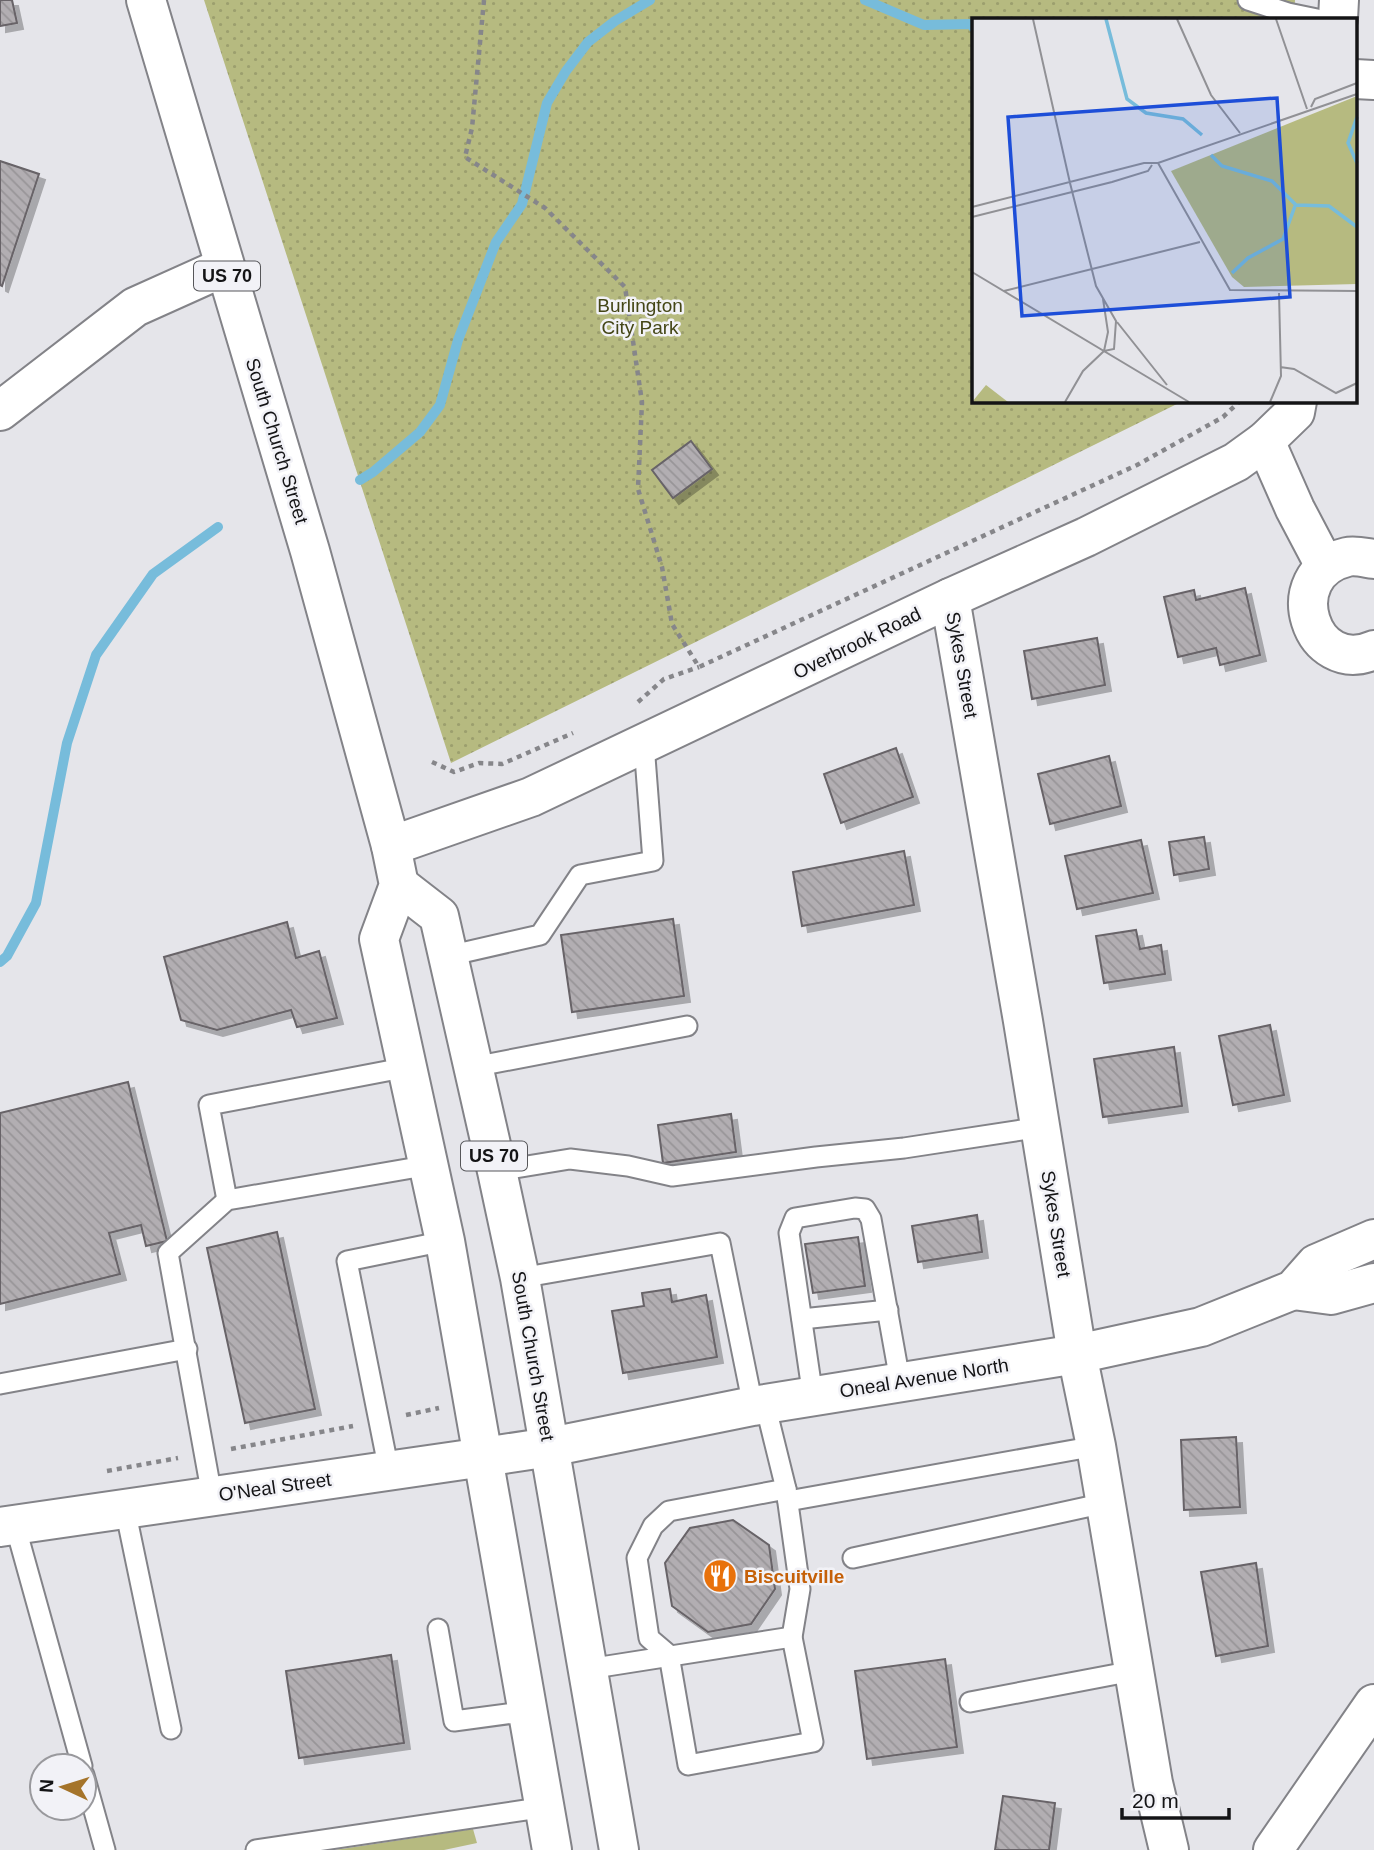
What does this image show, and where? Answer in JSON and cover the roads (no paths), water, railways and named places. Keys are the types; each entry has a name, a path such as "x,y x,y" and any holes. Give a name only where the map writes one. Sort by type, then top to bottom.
{"main road":[{"name":"South Church Street","path":"146,0 310,551 391,846 399,885 439,916 520,1278 619,1850"},
{"path":"1339,0 1339,18"},
{"path":"1356,79 1374,80"},
{"path":"0,411 135,307 224,267"},
{"name":"Overbrook Road","path":"391,846 531,797 950,597 1086,537 1236,461 1265,441 1295,412 1297,402"},
{"path":"1265,441 1295,509 1325,566"},
{"path":"1374,559 1349,556 1325,566 1310,587 1307,613 1317,637 1337,652 1363,655 1374,650"},
{"name":"Sykes Street","path":"950,597 1077,1354 1096,1446 1153,1783 1169,1850"},
{"path":"399,885 379,939 446,1241 552,1850"},
{"name":"Oneal Avenue North","path":"550,1447 759,1405 1077,1354 1200,1327 1293,1290 1316,1264 1374,1239"},
{"name":"Oneal Avenue North","path":"1293,1290 1331,1295 1374,1283"},
{"name":"O'Neal Street","path":"7,1526 550,1447"},
{"path":"1273,1850 1374,1704"}],"lane":[{"path":"1248,0 1312,18"},
{"path":"448,956 540,935 580,874 653,861 643,744"},
{"path":"473,1067 688,1026"},
{"path":"227,1200 209,1105 408,1067"},
{"path":"497,1171 570,1159 628,1166 672,1176 904,1148 1041,1127"},
{"path":"212,1496 168,1253 227,1200 430,1165"},
{"path":"813,1397 789,1233 796,1218 855,1208 864,1209 871,1219 900,1381"},
{"path":"389,1471 347,1261 446,1241"},
{"path":"520,1278 720,1243 759,1405 787,1495 800,1589 792,1637 813,1742 688,1765 669,1655 649,1638 637,1558 653,1526 669,1511 787,1495 1096,1446"},
{"path":"802,1319 888,1310"},
{"path":"0,1384 187,1349"},
{"path":"853,1558 1105,1503"},
{"path":"125,1509 171,1729"},
{"path":"7,1526 78,1752"},
{"path":"438,1629 454,1721 529,1711"},
{"path":"588,1668 792,1637"},
{"path":"970,1702 1133,1671"},
{"path":"257,1850 546,1807"},
{"path":"97,1822 105,1850"}],"waterway":[{"path":"360,480 420,432 440,405 458,340 496,242 522,204 547,103 566,71 588,42 615,21 650,0"},
{"path":"865,0 924,25 972,24"},
{"path":"0,962 7,956 36,903 67,743 96,655 153,574 218,527"}],"place":[{"name":"Biscuitville","path":"720,1576"}],"park label":[{"name":"Burlington City Park","path":"640,316"}]}
